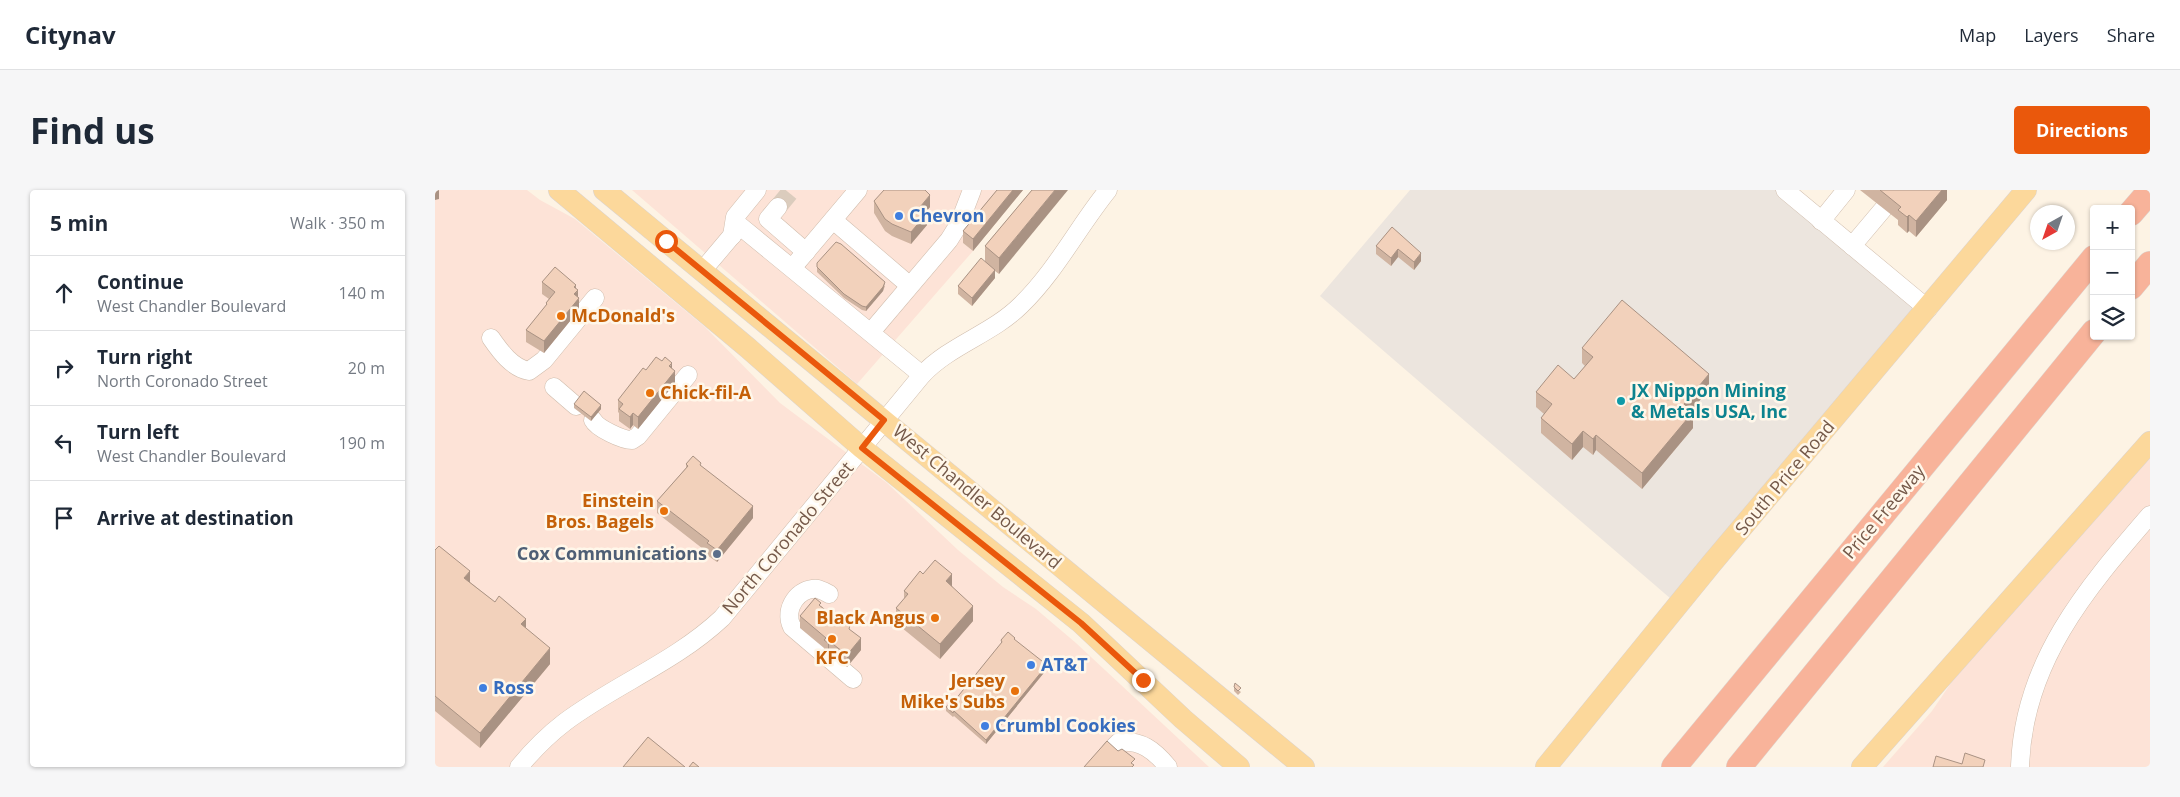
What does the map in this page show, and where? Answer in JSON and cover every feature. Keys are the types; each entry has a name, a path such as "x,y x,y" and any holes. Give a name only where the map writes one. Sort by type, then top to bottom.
{"highway":[{"path":"2132,205 2143,190"},
{"path":"2135,208 2150,191"},
{"name":"Price Freeway","path":"1674,767 2090,261"},
{"path":"2135,282 2150,264"},
{"path":"2135,300 2150,286"},
{"path":"1739,767 2090,337"},
{"path":"2071,360 2092,340"}],"main road":[{"name":"West Chandler Boulevard","path":"604,190 1304,767"},
{"name":"South Price Road","path":"1546,767 1713,563 2026,190"},
{"name":"West Chandler Boulevard","path":"563,193 748,348 862,448 1081,623 1183,719 1239,767"},
{"path":"563,193 590,198 639,235 666,241"},
{"path":"1862,767 2150,442"}],"street":[{"path":"732,236 735,217 757,190"},
{"path":"793,267 858,190"},
{"path":"871,332 909,284 949,240 959,224 972,190"},
{"name":"North Coronado Street","path":"519,767 535,748 565,722 669,659 709,630 743,594 922,375 933,363 1007,317 1021,306 1064,253 1108,190"},
{"path":"1785,190 1928,309"},
{"path":"1821,221 1846,190"},
{"path":"778,207 768,219 806,252"},
{"path":"1852,246 1884,208"},
{"path":"833,220 909,284"},
{"path":"702,271 740,226 793,267 922,375"},
{"path":"491,338 509,343 531,361 544,360 595,298"},
{"path":"599,420 624,440 632,440 688,375"},
{"path":"557,384 579,402"},
{"path":"2020,767 2021,749 2032,698 2055,639 2099,575 2150,515"},
{"path":"829,594 818,589 810,590 799,596 789,608 787,618 792,626 853,678"},
{"path":"1111,750 1119,742 1133,740 1143,744 1167,767"}],"shaded area":[{"path":"435,190 527,190 540,200 575,219 705,327 780,403 887,483 958,550 1003,587 1036,609 1076,643 1209,767 435,767"},
{"path":"632,190 1007,190 963,243 973,251 857,384"},
{"path":"1410,190 1785,190 1928,309 1678,605 1320,296"},
{"path":"2150,456 2150,767 1883,767 1932,711 1951,683 2004,619"}],"building":[{"name":"Chevron","path":"884,190 925,190 930,195 920,207 927,213 911,232 885,219 874,201"},
{"path":"997,190 1013,190 973,239 963,231"},
{"path":"1032,190 1055,190 999,258 985,246"},
{"path":"1880,190 1942,190 1916,221 1898,210 1901,207"},
{"path":"1392,227 1421,253 1414,262 1398,249 1391,258 1376,246"},
{"path":"836,242 841,244 885,282 866,307 844,294 817,267 817,263"},
{"path":"981,258 995,270 972,298 958,286"},
{"name":"McDonald's","path":"555,267 576,285 574,287 578,290 574,294 579,298 544,341 526,330 555,292 542,282"},
{"name":"JX Nippon Mining & Metals USA, Inc","path":"1622,300 1709,374 1684,404 1693,412 1642,473 1596,435 1593,439 1583,431 1572,444 1541,418 1552,404 1536,392 1558,365 1574,379 1593,357 1582,348"},
{"name":"Chick-fil-A","path":"656,357 662,361 665,357 672,363 669,366 675,371 638,417 633,413 630,417 619,409 623,404 618,400 643,368 646,370"},
{"path":"584,391 601,405 591,417 574,404"},
{"path":"693,456 701,463 700,465 753,506 717,550 707,543 709,541 657,501 688,466 686,464"},
{"name":"Ross","path":"439,546 470,571 464,578 495,602 499,596 526,619 521,624 550,648 480,733 435,696 435,550"},
{"name":"Black Angus","path":"935,560 952,574 946,581 973,606 940,644 896,608 908,594 904,591 920,571 923,574"},
{"path":"815,598 821,603 819,605 834,617 836,615 850,625 849,629 861,638 847,655 829,641 828,643 824,640 826,638 800,616"},
{"path":"1008,632 1047,665 986,740 954,711 953,713 946,707 953,699 955,700"},
{"path":"1235,683 1241,688 1238,691 1234,687"},
{"path":"648,737 685,767 623,767"},
{"path":"1107,741 1118,751 1122,749 1135,759 1131,763 1134,765 1132,767 1084,767"},
{"path":"1965,753 1985,760 1983,767 1933,767 1936,756 1962,764"},
{"path":"693,762 699,767 689,767"}],"tunnel":[{"path":"778,207 792,190"}],"place":[{"name":"Chevron","path":"899,216"},
{"name":"McDonald's","path":"561,316"},
{"name":"Chick-fil-A","path":"650,393"},
{"name":"JX Nippon Mining & Metals USA, Inc","path":"1621,401"},
{"name":"Einstein Bros. Bagels","path":"664,511"},
{"name":"Cox Communications","path":"717,554"},
{"name":"Black Angus","path":"935,618"},
{"name":"KFC","path":"832,639"},
{"name":"AT&T","path":"1031,665"},
{"name":"Ross","path":"483,688"},
{"name":"Jersey Mike's Subs","path":"1015,691"},
{"name":"Crumbl Cookies","path":"985,726"}],"route":[{"path":"666,241 884,420 862,448 1081,623 1143,680"}]}
